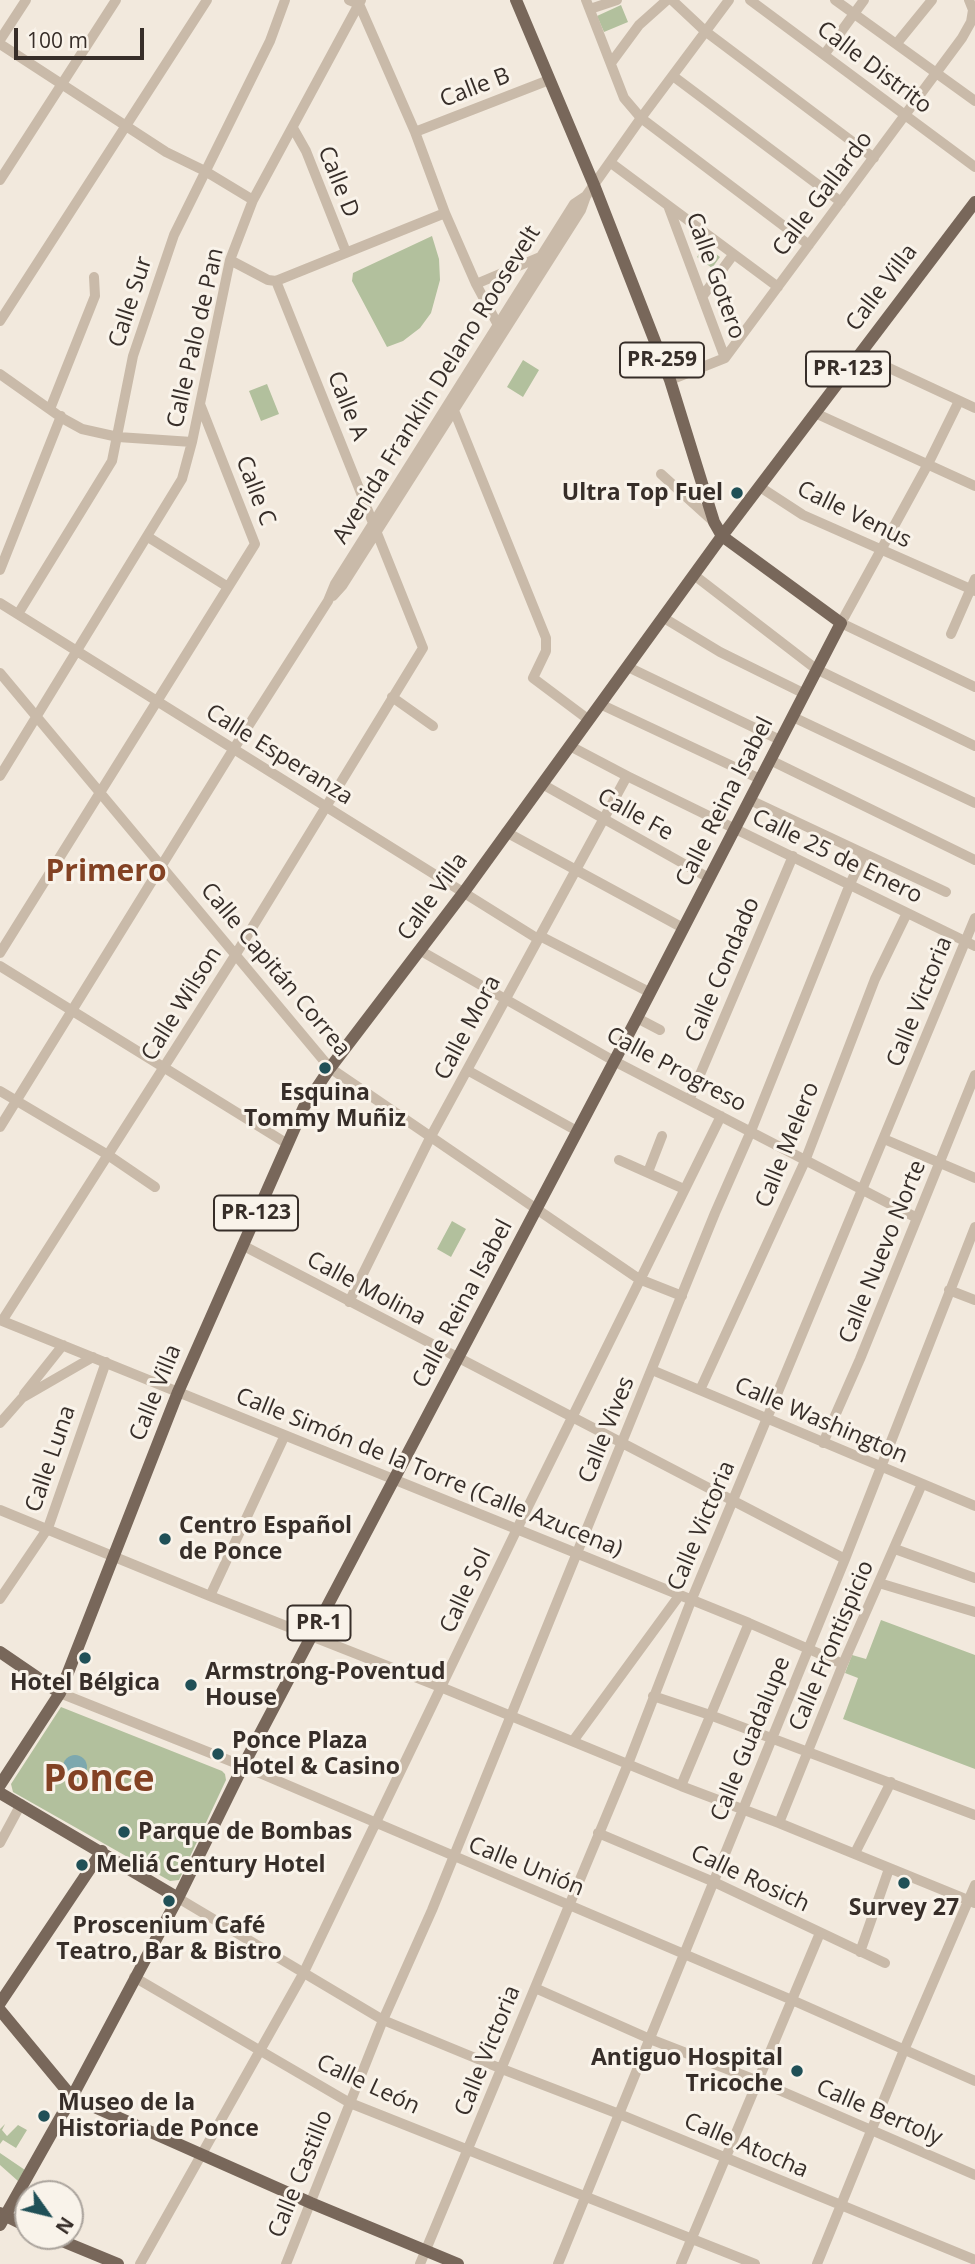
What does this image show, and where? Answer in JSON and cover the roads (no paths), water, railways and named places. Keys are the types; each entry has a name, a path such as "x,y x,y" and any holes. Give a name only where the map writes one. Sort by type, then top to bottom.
{"main road":[{"name":"PR-259","path":"516,0 590,191 670,380 714,522 722,536"},
{"name":"Calle Villa","path":"0,1785 60,1693 178,1392 304,1107 330,1068 421,951 722,536 975,202"},
{"path":"722,536 841,623"},
{"name":"Calle Reina Isabel","path":"1,2218 72,2097 178,1898 243,1766 637,1018 841,623"},
{"path":"0,1652 60,1693"},
{"path":"0,1793 178,1898"},
{"path":"0,2003 102,1852"},
{"path":"0,2010 72,2097 311,2203 458,2264"},
{"path":"84,2250 118,2264"}],"street":[{"path":"26,0 0,42 166,152 205,171 253,200"},
{"path":"0,180 116,0"},
{"path":"0,321 207,0"},
{"name":"Calle Sur","path":"18,614 113,461 132,356 174,235 270,41 285,0"},
{"path":"349,0 360,2 415,132 445,213 476,284 501,328"},
{"path":"617,0 588,5 624,98 641,118 809,246"},
{"path":"611,64 639,25 667,0"},
{"path":"672,0 705,31 874,158"},
{"name":"Avenida Franklin Delano Roosevelt","path":"0,1127 233,750 328,601 342,586 375,528 501,328 581,210 590,191 729,0"},
{"name":"Calle Distrito","path":"750,0 975,167"},
{"path":"835,0 975,101"},
{"path":"824,55 864,0"},
{"path":"897,43 932,0"},
{"name":"Calle Palo de Pan","path":"0,776 182,480 230,260 253,200 360,2"},
{"name":"Calle Gallardo","path":"725,358 962,38 971,22 972,6"},
{"path":"673,76 841,202"},
{"name":"Calle B","path":"415,132 549,80"},
{"name":"Calle D","path":"293,128 306,151 346,252"},
{"path":"611,163 778,287"},
{"name":"Avenida Franklin Delano Roosevelt","path":"501,328 574,204 590,191"},
{"name":"Calle Gotero","path":"668,206 725,358"},
{"path":"230,260 268,280 276,281 445,213"},
{"path":"702,296 733,255"},
{"path":"476,284 541,257"},
{"path":"50,409 95,296 94,277"},
{"name":"Calle A","path":"276,281 416,630"},
{"path":"859,354 975,408"},
{"path":"670,380 725,358"},
{"path":"0,374 82,429 118,437 192,442"},
{"name":"Calle Reina Isabel","path":"841,623 928,464 959,401"},
{"name":"Calle C","path":"200,404 255,544 228,587"},
{"path":"452,405 546,638 546,651 533,678 589,720"},
{"path":"815,413 975,486"},
{"path":"0,570 4,547 61,416"},
{"path":"661,474 714,522"},
{"name":"Calle Venus","path":"760,487 803,515 881,552 973,590"},
{"path":"0,953 228,587 148,537"},
{"path":"694,575 816,669 975,746"},
{"path":"951,634 973,590 975,579"},
{"name":"Calle Esperanza","path":"0,603 233,750 539,937 649,992"},
{"path":"664,618 720,652 803,693"},
{"path":"841,623 975,687"},
{"name":"Calle Wilson","path":"1,1321 236,954 423,648 416,630"},
{"path":"628,667 780,740"},
{"name":"Calle Capitán Correa","path":"0,673 330,1068 639,1279 682,1296"},
{"path":"392,697 433,726"},
{"path":"600,704 760,779"},
{"path":"793,717 975,803"},
{"name":"Calle 25 de Enero","path":"570,746 970,944"},
{"path":"770,760 975,860"},
{"name":"Calle Mora","path":"349,1302 430,1138 627,776"},
{"name":"Calle Fe","path":"542,784 709,878"},
{"path":"750,800 946,892"},
{"path":"506,832 683,928"},
{"name":"Calle Vives","path":"383,2020 454,1858 576,1553 864,854"},
{"name":"Calle Condado","path":"690,1098 793,856"},
{"name":"Calle Melero","path":"700,1390 804,1161 875,979 908,913"},
{"name":"Calle Victoria","path":"420,2264 628,1764 691,1601 884,1139 970,944 975,918"},
{"name":"Calle Progreso","path":"421,951 614,1060 917,1218"},
{"path":"0,966 286,1143"},
{"path":"637,1018 660,1030"},
{"path":"467,1070 577,1131"},
{"name":"Calle Nuevo Norte","path":"823,1443 975,1075"},
{"path":"0,1091 108,1155 155,1187"},
{"name":"Calle Sol","path":"140,2264 303,1974 720,1116"},
{"path":"648,1172 662,1136"},
{"path":"884,1139 975,1178"},
{"path":"619,1160 684,1189"},
{"name":"Calle Guadalupe","path":"558,2264 845,1559 975,1227"},
{"name":"Calle Molina","path":"242,1245 845,1559"},
{"path":"949,1290 975,1300"},
{"name":"Calle Simón de la Torre (Calle Azucena)","path":"1,1321 749,1623 843,1664"},
{"path":"0,1423 63,1345"},
{"path":"22,1398 93,1357"},
{"name":"Calle Luna","path":"0,1599 48,1528 106,1362"},
{"name":"Calle Washington","path":"652,1370 975,1506"},
{"path":"210,1596 285,1435"},
{"name":"Calle Frontispicio","path":"779,1823 843,1664 922,1484"},
{"path":"0,1510 972,1902"},
{"path":"894,1549 975,1577"},
{"path":"879,1583 975,1612"},
{"path":"573,1741 679,1596"},
{"path":"681,1786 749,1623"},
{"name":"Calle Unión","path":"60,1693 243,1766 975,2081"},
{"path":"653,1696 710,1714 975,1815"},
{"path":"855,1853 891,1782"},
{"path":"0,1843 21,1804"},
{"name":"Calle Rosich","path":"598,1833 714,1882 885,1963"},
{"path":"860,1952 889,1869"},
{"path":"817,2264 904,2050 972,1902 975,1885"},
{"name":"Calle Atocha","path":"178,1898 383,2020 975,2260"},
{"path":"681,2264 820,1933"},
{"name":"Calle León","path":"134,1977 350,2103 755,2264"},
{"name":"Calle Bertoly","path":"535,1988 975,2175"},
{"name":"Calle Castillo","path":"286,2264 383,2020"}],"water":[{"path":"75,1755 84,1758 87,1767 84,1776 75,1779 66,1776 63,1767 66,1758"}],"place":[{"name":"Ultra Top Fuel","path":"737,493"},
{"name":"Esquina Tommy Muñiz","path":"325,1068"},
{"name":"Centro Español de Ponce","path":"165,1539"},
{"name":"Hotel Bélgica","path":"85,1658"},
{"name":"Armstrong-Poventud House","path":"191,1685"},
{"name":"Ponce Plaza Hotel & Casino","path":"218,1754"},
{"name":"Parque de Bombas","path":"124,1832"},
{"name":"Meliá Century Hotel","path":"82,1865"},
{"name":"Survey 27","path":"904,1883"},
{"name":"Proscenium Café Teatro, Bar & Bistro","path":"169,1901"},
{"name":"Antiguo Hospital Tricoche","path":"797,2071"},
{"name":"Museo de la Historia de Ponce","path":"44,2116"}],"district":[{"name":"Primero","path":"106,872"},
{"name":"Ponce","path":"99,1780"}]}
